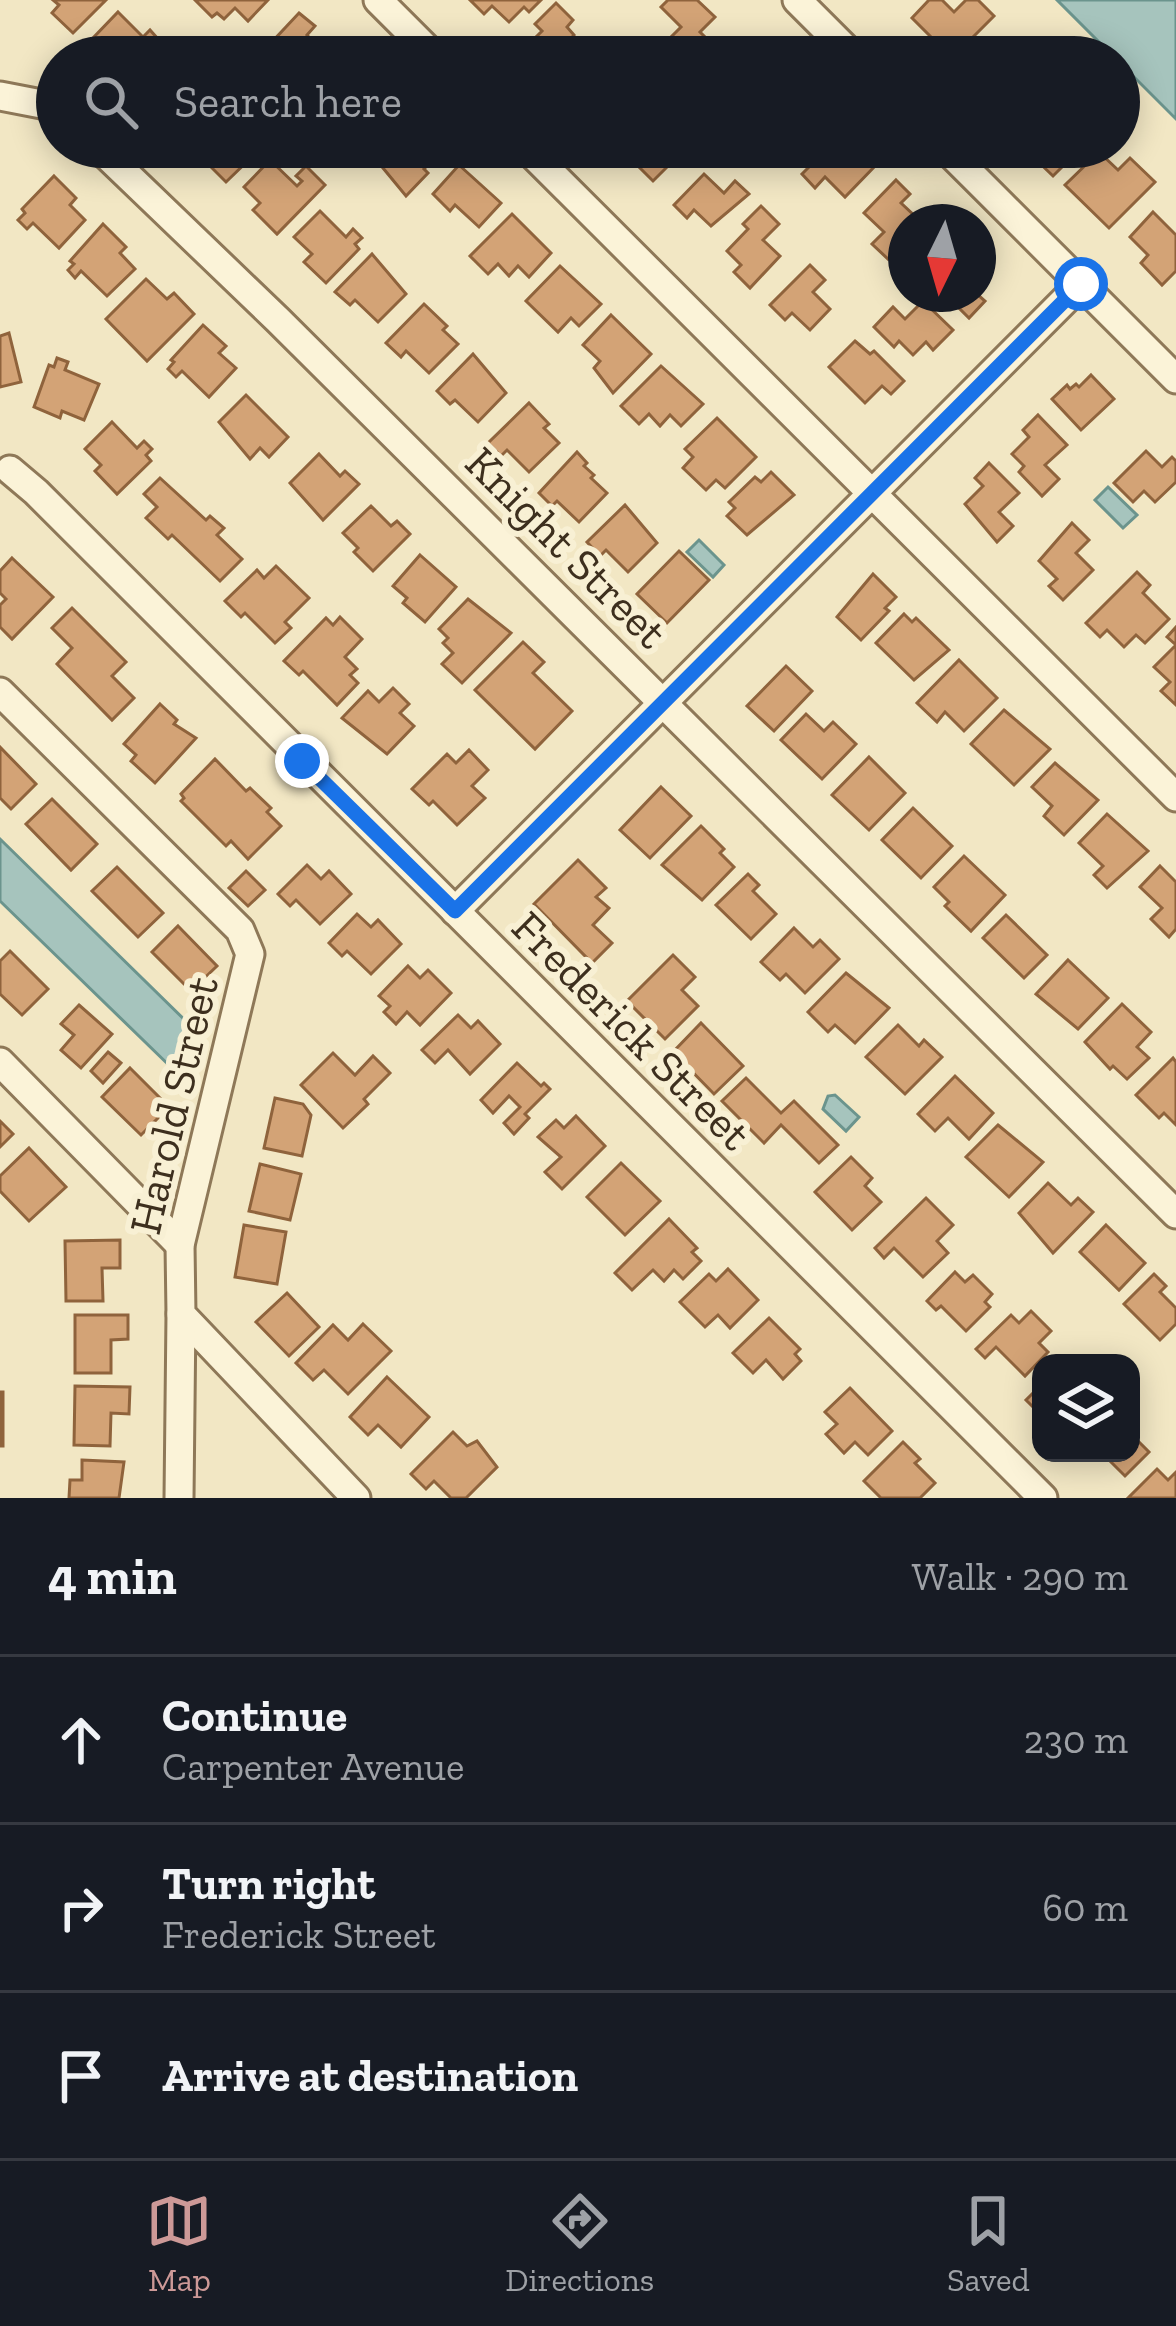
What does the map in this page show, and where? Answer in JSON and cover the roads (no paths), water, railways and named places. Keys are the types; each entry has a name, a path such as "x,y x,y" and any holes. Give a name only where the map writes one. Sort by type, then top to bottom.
{"street":[{"path":"377,0 414,36"},
{"path":"797,0 833,36"},
{"path":"0,96 36,103"},
{"name":"Knight Street","path":"119,168 662,700 1176,1214"},
{"path":"546,168 1176,797"},
{"path":"965,168 1176,379"},
{"path":"455,911 1081,284"},
{"name":"Frederick Street","path":"10,470 1042,1498"},
{"name":"Harold Street","path":"0,692 179,868 248,944 250,954 180,1245 179,1498"},
{"path":"0,1062 180,1245"},
{"path":"181,1314 356,1498"}],"water":[{"path":"1057,0 1176,0 1176,119 1140,83 1140,36 1093,36"},
{"path":"1108,487 1137,515 1123,528 1095,500"},
{"path":"699,540 724,565 713,577 687,552"},
{"path":"0,839 196,1031 177,1073 0,901"},
{"path":"835,1095 859,1117 846,1131 823,1109 828,1096"}]}
